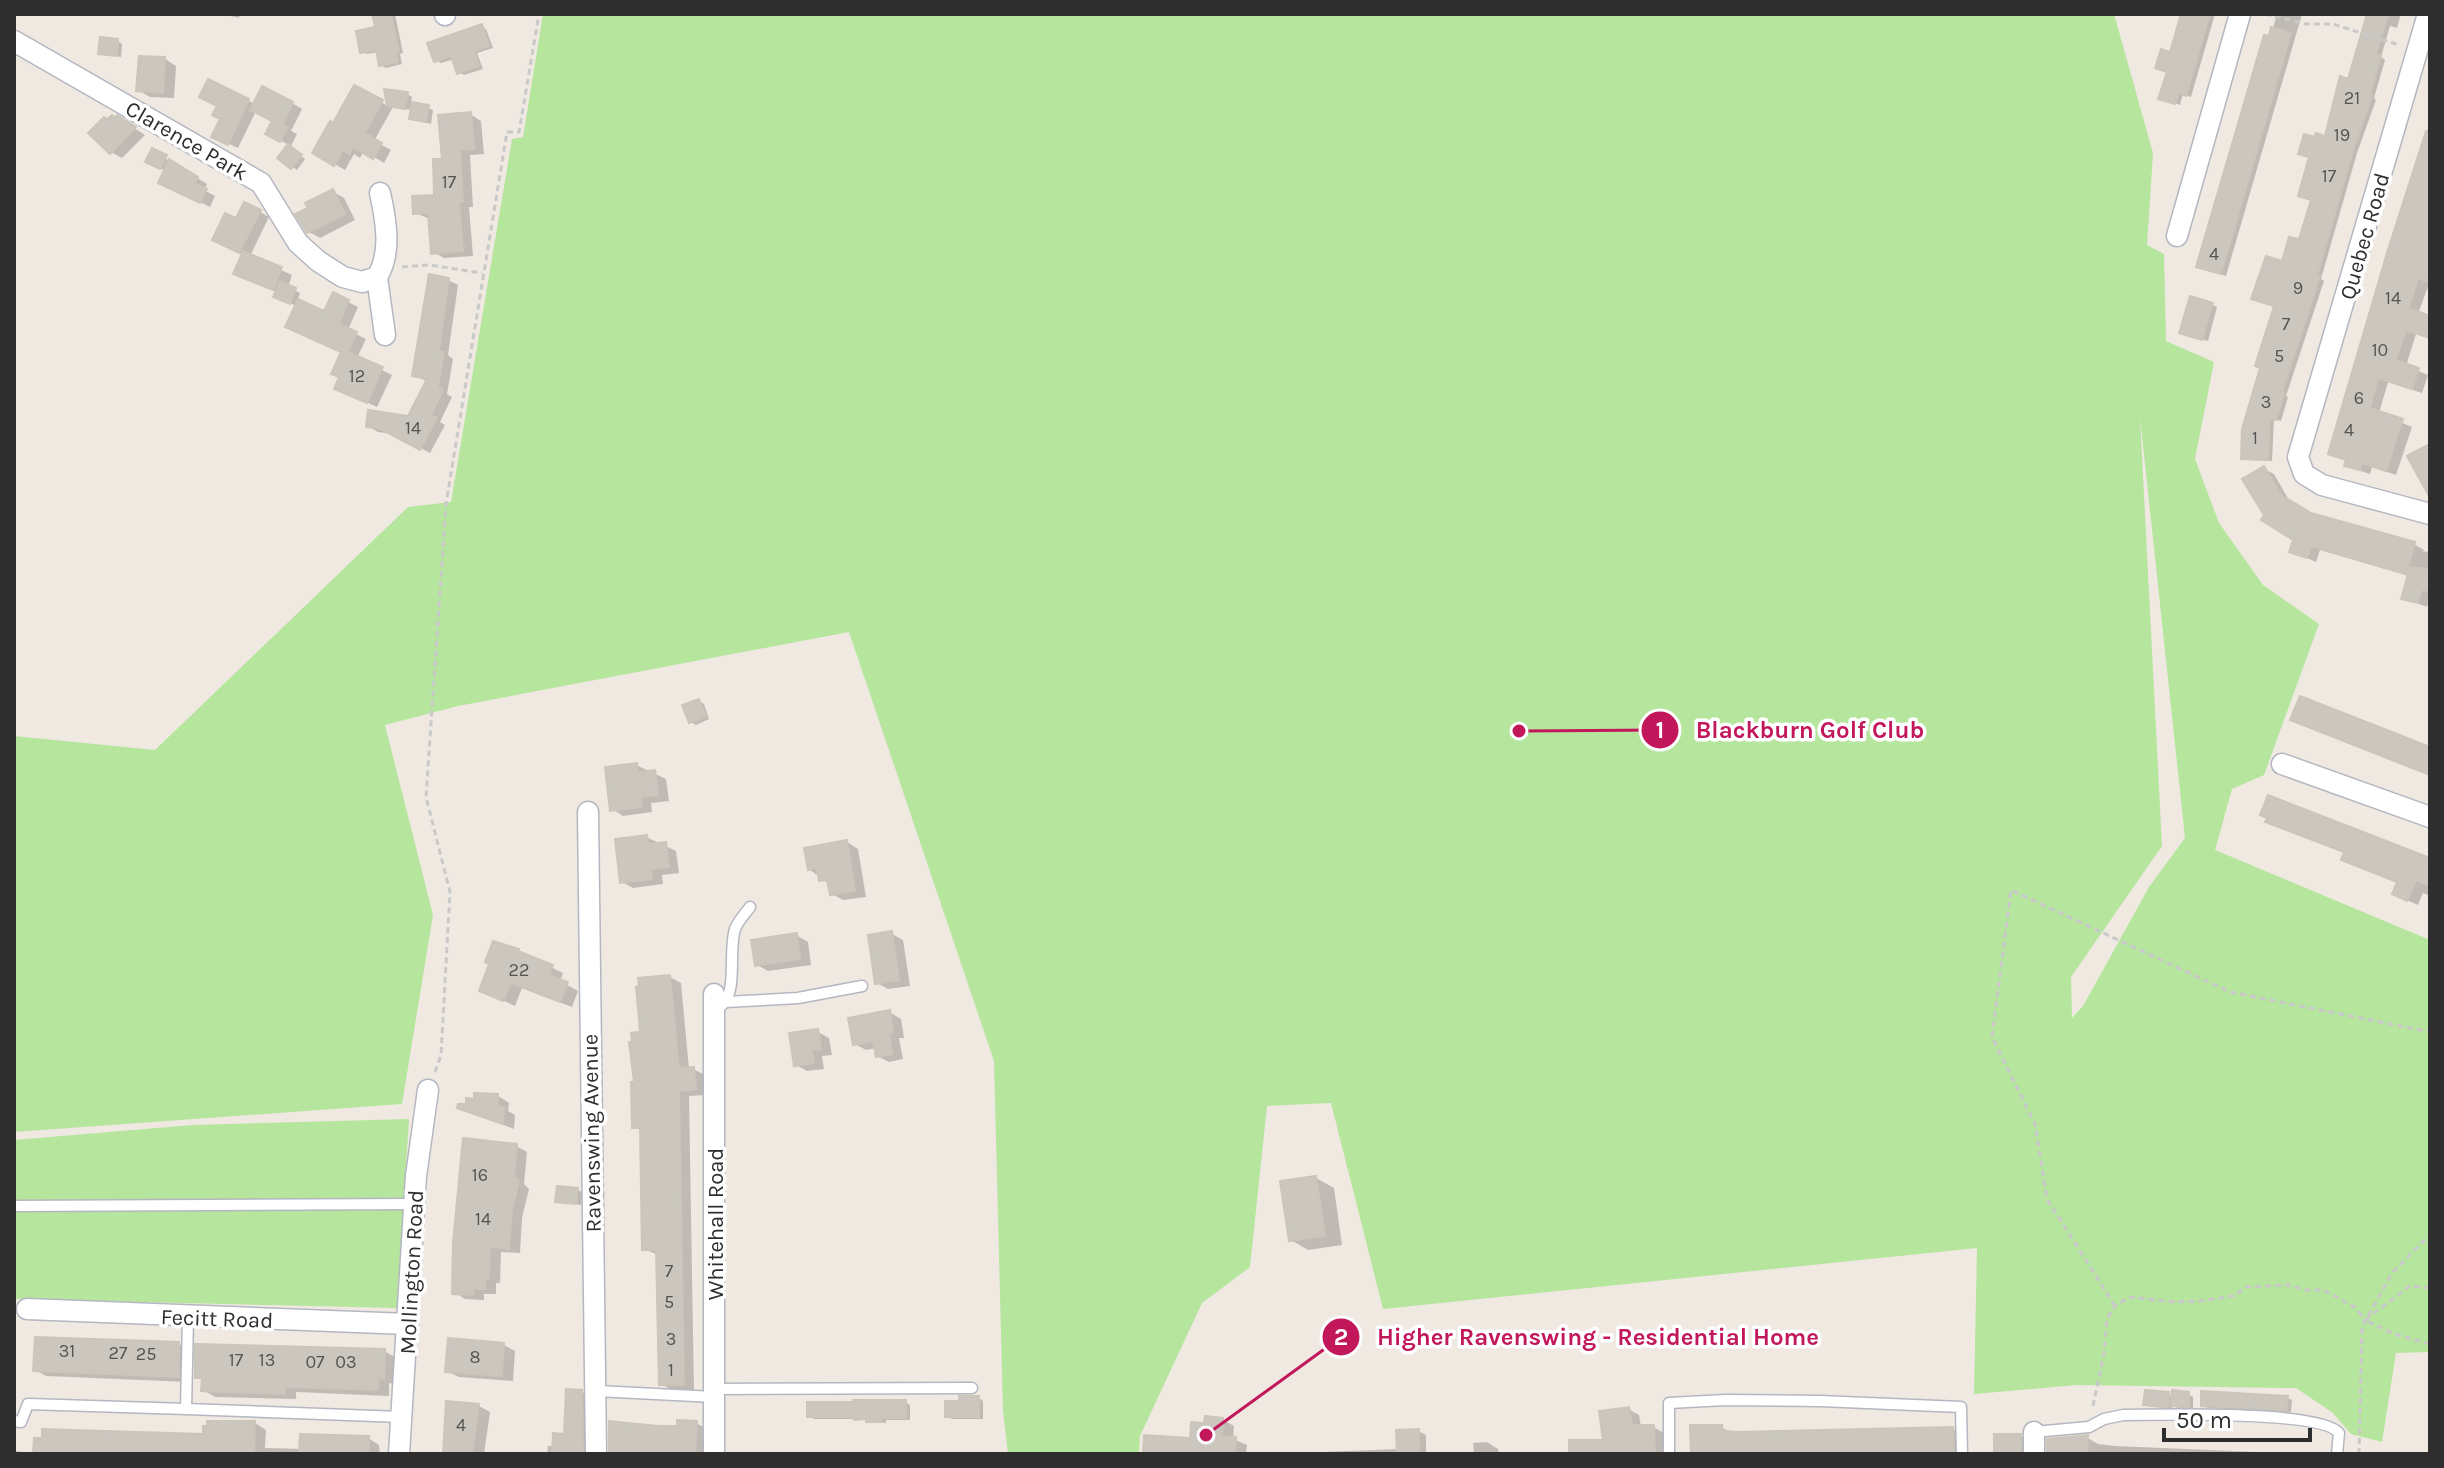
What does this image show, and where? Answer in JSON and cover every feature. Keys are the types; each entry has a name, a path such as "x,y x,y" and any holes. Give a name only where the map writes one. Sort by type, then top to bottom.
{"street":[{"path":"2177,236 2240,14"},
{"name":"Quebec Road","path":"2428,22 2298,457 2304,474 2322,485 2430,514"},
{"name":"Clarence Park","path":"14,41 261,183 298,243 343,277 362,282 380,273"},
{"path":"380,193 387,225 380,273 385,335"},
{"path":"2282,764 2430,817"},
{"name":"Ravenswing Avenue","path":"588,812 596,1454"},
{"name":"Whitehall Road","path":"714,1454 718,1002"},
{"name":"Mollington Road","path":"399,1454 415,1204 428,1090"},
{"name":"Fecitt Road","path":"27,1309 408,1324"},
{"path":"2034,1432 2034,1454"}],"lane":[{"path":"718,1002 730,993 731,949 736,927 750,907"},
{"path":"718,1002 798,998 862,986"},
{"path":"15,1206 415,1204"},
{"path":"186,1409 188,1317"},
{"path":"597,1391 715,1393 972,1388"},
{"path":"1669,1454 1669,1403 1725,1400 1961,1407 1962,1454"},
{"path":"14,1421 21,1422 28,1404 402,1417"},
{"path":"2034,1432 2089,1427 2104,1419 2123,1415 2256,1417 2322,1422 2334,1427 2339,1433 2337,1454"}],"path":[{"path":"428,1090 441,1055 450,892 426,797 446,504 507,132 519,132 539,14"},
{"path":"2265,14 2306,24 2333,24 2418,52"},
{"path":"380,273 429,265 483,274"},
{"path":"2115,1306 2047,1199 2035,1124 1992,1037 2011,890 2230,992 2430,1032"},
{"path":"2359,1454 2362,1327 2392,1273 2430,1234"},
{"path":"2089,1427 2104,1353 2107,1319 2115,1306 2129,1297 2175,1302 2234,1296 2246,1287 2288,1285 2306,1290 2324,1290 2356,1308 2365,1320 2394,1334 2430,1344"},
{"path":"2365,1320 2410,1286 2430,1288"}],"green space":[{"path":"543,14 2114,14 2153,153 2147,245 2164,254 2166,341 2214,362 2195,459 2219,523 2263,585 2319,624 2264,775 2232,789 2215,850 2430,940 2430,1352 2396,1353 2382,1442 2351,1434 2333,1413 2296,1388 2076,1385 1974,1394 1977,1248 1383,1309 1331,1103 1267,1106 1250,1267 1202,1303 1140,1436 1139,1454 1008,1454 1003,1411 994,1061 849,632 458,706 385,725 433,915 402,1104 14,1132 14,736 155,750 408,507 451,502 512,139 523,137","holes":["2140,417 2185,838 2149,887 2083,1006 2072,1018 2071,977 2162,846"]},
{"path":"409,1119 397,1308 14,1299 14,1140 193,1125"}],"building":[{"path":"372,14 391,14 399,51 396,52 398,62 379,66 376,50 360,53 356,31 375,27"},
{"path":"2181,14 2210,14 2186,96 2178,93 2175,104 2158,99 2167,72 2155,68 2161,49 2170,52"},
{"path":"2367,14 2388,14 2376,54 2381,55 2372,95 2353,150 2317,276 2320,276 2282,392 2276,420 2270,418 2268,460 2241,459 2242,429 2260,368 2255,366 2274,306 2251,299 2266,256 2282,261 2289,237 2299,239 2311,200 2298,196 2309,157 2298,154 2304,134 2325,136 2340,76 2348,79"},
{"path":"482,24 489,46 474,51 479,66 457,74 451,56 434,62 427,43"},
{"path":"2271,27 2291,33 2221,274 2196,267 2264,35 2269,36"},
{"path":"100,37 118,39 117,56 98,54"},
{"path":"139,56 165,57 163,93 136,91"},
{"path":"208,79 249,99 228,145 211,137 220,119 212,115 217,106 199,97"},
{"path":"354,85 383,100 365,133 382,143 373,159 353,147 349,154 343,150 334,166 312,153"},
{"path":"262,86 293,102 283,124 288,127 280,142 265,134 272,121 250,110"},
{"path":"384,89 408,92 405,109 387,106"},
{"path":"412,102 429,105 426,122 409,119"},
{"path":"471,112 474,149 460,150 463,202 459,202 463,251 431,254 428,213 413,214 412,196 434,195 433,159 442,159 438,115"},
{"path":"112,115 136,127 110,154 88,133 104,117 107,119"},
{"path":"2426,131 2430,131 2430,282 2418,278 2409,308 2430,316 2430,338 2406,330 2396,360 2419,368 2412,389 2378,378 2370,408 2403,419 2386,471 2362,463 2360,470 2344,466 2346,460 2328,454"},
{"path":"288,144 302,155 291,169 277,158"},
{"path":"152,148 167,155 160,169 145,162"},
{"path":"169,159 198,177 195,184 207,189 200,203 158,183"},
{"path":"333,189 345,214 307,233 295,214 308,208 305,203"},
{"path":"244,202 261,210 239,253 212,240 225,213 236,218"},
{"path":"243,251 282,267 273,290 233,274"},
{"path":"429,274 449,278 439,351 444,352 438,387 443,390 431,415 437,418 420,450 381,429 366,427 368,410 408,416 427,379 412,376"},
{"path":"280,281 296,288 290,304 273,297"},
{"path":"333,292 349,300 339,324 357,332 348,352 383,367 367,403 334,389 339,377 331,374 341,352 285,327 298,299 324,311"},
{"path":"2190,296 2213,303 2202,340 2179,333"},
{"path":"2430,444 2430,498 2407,456"},
{"path":"2264,466 2281,495 2311,513 2415,542 2406,574 2311,546 2307,558 2289,552 2293,540 2261,520 2264,515 2242,479"},
{"path":"2410,567 2430,569 2430,591 2421,590 2418,603 2401,599"},
{"path":"2300,696 2430,747 2430,775 2290,720"},
{"path":"699,699 706,717 689,723 682,705"},
{"path":"637,763 638,772 655,770 658,795 641,797 642,807 610,811 605,767"},
{"path":"2268,795 2430,858 2430,886 2416,880 2407,901 2392,894 2397,882 2341,860 2344,852 2265,822 2267,818 2260,815"},
{"path":"647,835 648,844 666,842 669,867 651,869 652,879 620,883 615,839"},
{"path":"847,840 855,891 830,895 827,880 819,881 817,868 808,870 804,848"},
{"path":"892,931 899,980 875,984 868,935"},
{"path":"797,933 800,959 755,966 751,940"},
{"path":"493,941 553,965 549,975 568,982 560,1002 511,983 503,1001 479,991"},
{"path":"670,975 679,1068 694,1067 696,1089 679,1091 684,1385 659,1385 656,1250 642,1250 640,1128 632,1128 631,1082 634,1082 629,1042 632,1042 631,1033 640,1032 638,978"},
{"path":"890,1010 892,1054 876,1057 873,1041 853,1045 848,1018"},
{"path":"818,1029 821,1049 812,1050 814,1063 794,1066 789,1033"},
{"path":"474,1093 498,1094 498,1106 504,1107 503,1124 457,1108 458,1104 466,1104 466,1098 474,1099"},
{"path":"463,1138 517,1144 514,1176 519,1181 512,1211 509,1249 490,1247 489,1278 486,1278 485,1289 474,1289 473,1295 452,1294 453,1243"},
{"path":"1316,1176 1325,1236 1289,1241 1280,1181"},
{"path":"557,1186 578,1188 576,1204 555,1202"},
{"path":"35,1337 179,1342 179,1377 33,1371"},
{"path":"448,1338 504,1343 502,1376 445,1372"},
{"path":"195,1344 385,1349 384,1379 378,1378 378,1390 285,1387 285,1394 201,1391 202,1378 195,1378"},
{"path":"566,1389 582,1390 583,1454 552,1454 553,1433 564,1434"},
{"path":"2145,1390 2169,1392 2168,1407 2143,1405"},
{"path":"2172,1390 2189,1392 2189,1407 2171,1406"},
{"path":"2201,1391 2288,1396 2286,1411 2201,1406"},
{"path":"959,1396 979,1396 979,1417 945,1417 945,1401 959,1401"},
{"path":"906,1400 906,1418 881,1418 881,1422 866,1422 866,1419 854,1420 854,1417 807,1417 807,1402"},
{"path":"446,1401 479,1404 472,1454 443,1454"},
{"path":"1629,1407 1632,1425 1654,1425 1655,1454 1569,1454 1569,1440 1603,1440 1599,1411"},
{"path":"1205,1416 1223,1418 1222,1436 1236,1437 1235,1454 1143,1454 1144,1435 1190,1438 1191,1422 1204,1423"},
{"path":"677,1420 697,1421 695,1454 609,1454 609,1421 677,1426"},
{"path":"207,1421 255,1421 254,1454 33,1454 34,1438 42,1438 42,1429 203,1434"},
{"path":"1690,1425 1722,1425 1722,1431 1738,1432 1953,1427 1954,1454 1691,1454"},
{"path":"1419,1429 1419,1454 1397,1454 1396,1430"},
{"path":"300,1434 369,1436 368,1454 299,1454"},
{"path":"1994,1434 2021,1434 2021,1454 1994,1454"},
{"path":"2088,1435 2087,1454 2047,1454 2047,1439"}],"place":[{"name":"Blackburn Golf Club","path":"1519,731"},
{"name":"Higher Ravenswing - Residential Home","path":"1206,1435"}]}
